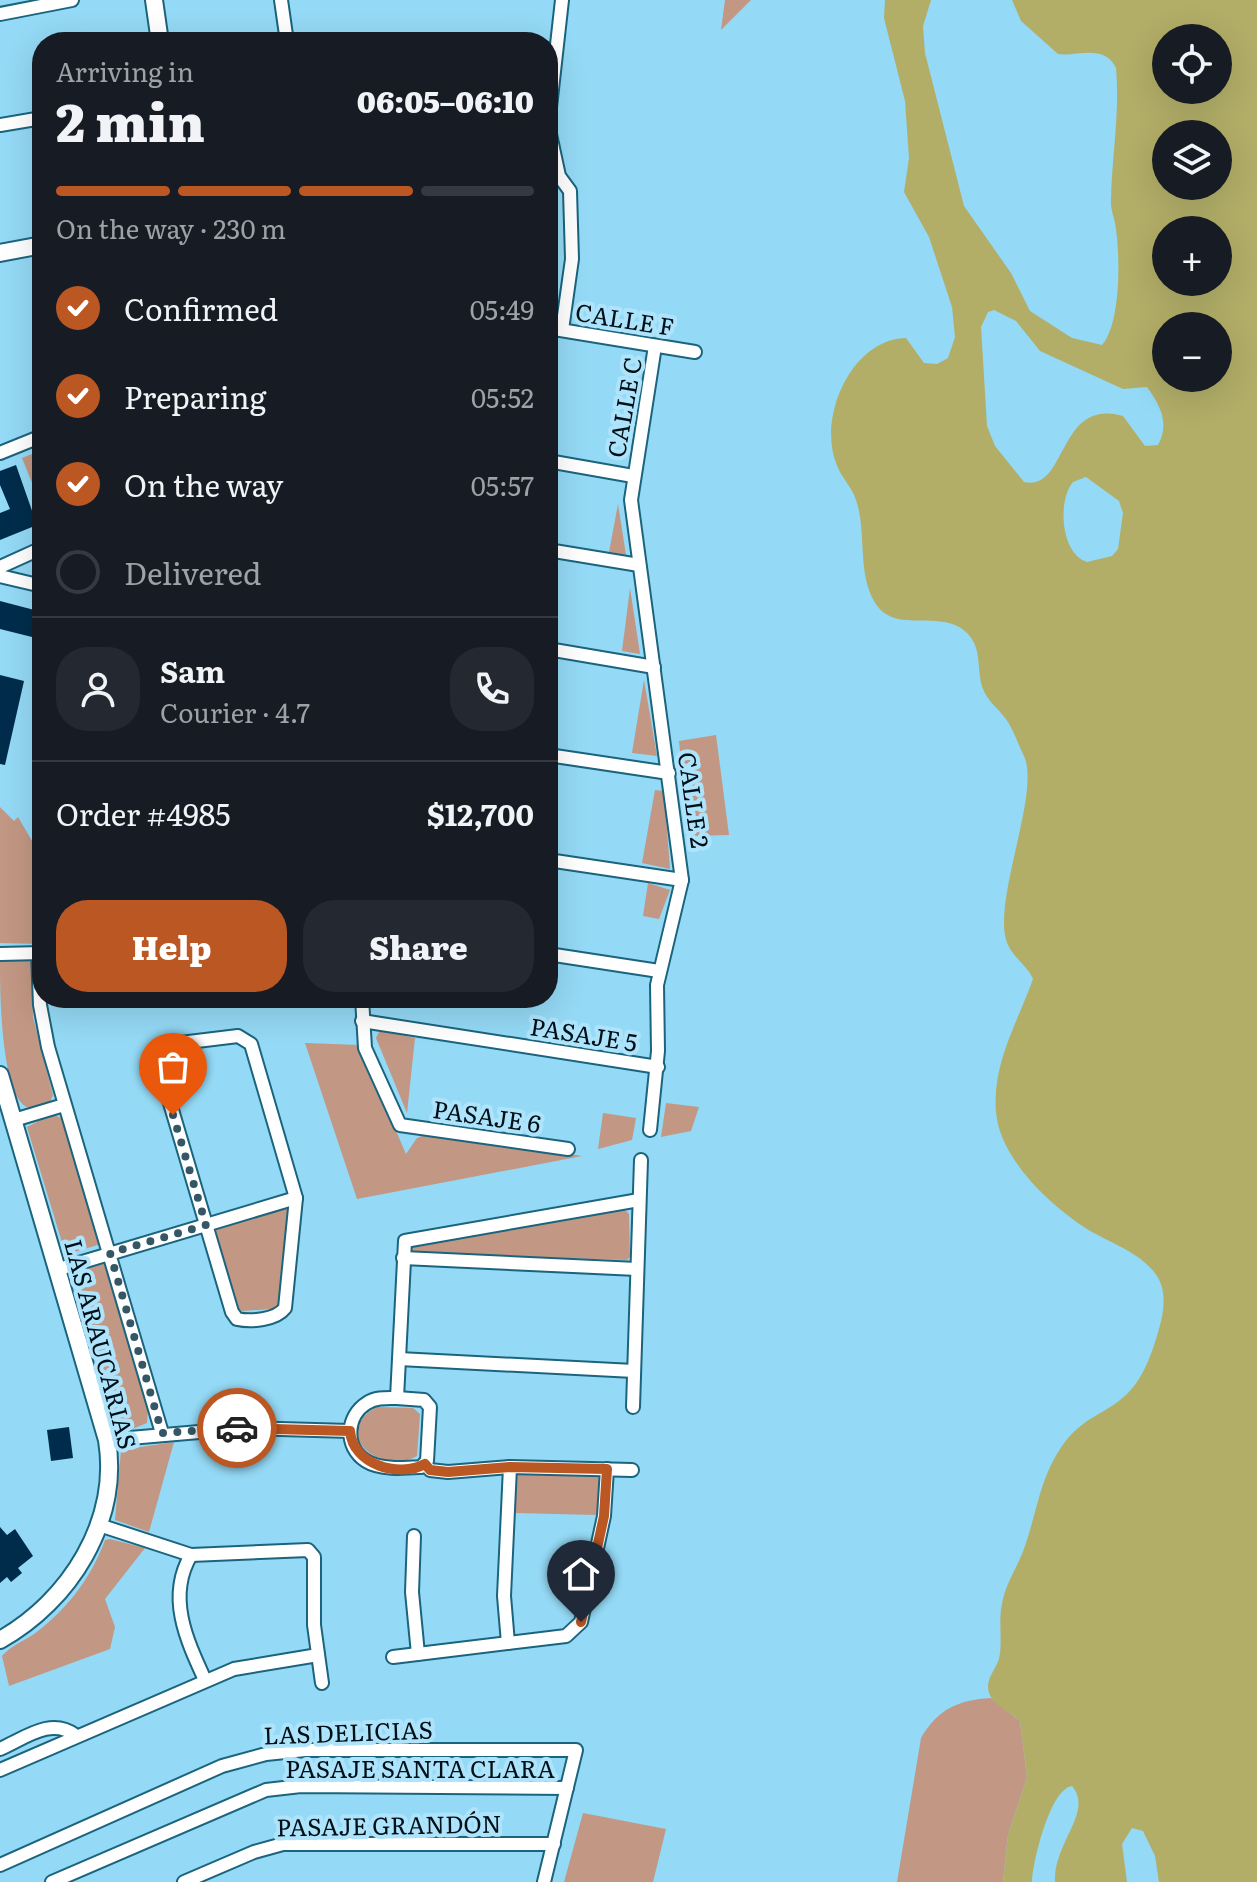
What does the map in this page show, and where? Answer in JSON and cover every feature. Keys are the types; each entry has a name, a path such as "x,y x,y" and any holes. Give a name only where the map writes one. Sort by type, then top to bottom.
{"street":[{"path":"0,14 72,0"},
{"path":"154,0 159,32"},
{"path":"281,0 286,32"},
{"path":"558,35 562,0"},
{"path":"0,125 32,120"},
{"path":"558,173 570,191 573,246 562,330"},
{"path":"0,253 32,247"},
{"name":"CALLE F","path":"558,329 695,352"},
{"name":"CALLE C","path":"633,476 655,346"},
{"path":"0,453 32,440"},
{"path":"558,463 633,476"},
{"name":"CALLE 2","path":"633,476 631,508 682,880 659,971 658,1067 650,1130"},
{"path":"558,552 639,565"},
{"path":"0,567 32,553"},
{"path":"0,576 32,584"},
{"path":"558,651 654,667"},
{"path":"558,756 669,773"},
{"path":"558,861 682,880"},
{"path":"0,954 32,953"},
{"path":"558,956 659,971"},
{"name":"LAS ARAUCARIAS","path":"42,1008 64,1105 162,1433"},
{"path":"362,1008 362,1021"},
{"name":"PASAJE 5","path":"362,1021 658,1067"},
{"name":"PASAJE 6","path":"362,1021 365,1048 400,1125 568,1149"},
{"path":"238,1036 249,1041 296,1198 283,1312 244,1320 234,1316 206,1225 156,1060 157,1052 164,1045 238,1036"},
{"name":"LAS ARAUCARIAS","path":"0,1075 107,1440 108,1483 99,1525 77,1569 38,1614 0,1640"},
{"path":"14,1120 64,1105"},
{"path":"633,1407 641,1160"},
{"path":"59,1269 296,1198"},
{"path":"397,1398 404,1244 411,1238 639,1200"},
{"path":"403,1258 637,1269"},
{"path":"399,1359 634,1371"},
{"path":"425,1464 416,1468 370,1463 354,1448 350,1431 355,1415 368,1402 397,1398 424,1400 429,1404 425,1464 430,1470 448,1472 510,1467 632,1470"},
{"path":"107,1440 257,1427 350,1431"},
{"path":"508,1643 504,1596 510,1467"},
{"path":"393,1657 566,1636 578,1627 604,1516 607,1469"},
{"path":"99,1525 191,1555 304,1549 311,1553 322,1683"},
{"path":"414,1536 412,1592 418,1654"},
{"path":"191,1555 181,1583 180,1610 186,1637 205,1680"},
{"path":"0,1770 60,1745 75,1735 234,1669 318,1655"},
{"path":"0,1749 55,1726 64,1727 75,1735"},
{"name":"LAS DELICIAS","path":"0,1865 222,1766 266,1754 305,1750 576,1750 567,1788"},
{"name":"PASAJE SANTA CLARA","path":"52,1882 266,1790 301,1786 567,1788"},
{"path":"544,1882 567,1788"},
{"name":"PASAJE GRANDÓN","path":"184,1882 254,1852 295,1843 554,1844"}],"shaded area":[{"path":"725,0 751,0 721,30"},
{"path":"885,0 931,0 923,26 925,53 964,206 1011,273 1030,311 1072,338 1102,345 1113,322 1118,290 1117,241 1111,203 1116,68 1111,60 1097,53 1058,54 1021,21 1012,0 1257,0 1257,1882 1159,1882 1155,1856 1143,1831 1132,1828 1122,1844 1127,1882 1055,1882 1060,1854 1076,1818 1078,1796 1072,1786 1064,1790 1050,1812 1039,1843 1032,1882 1003,1882 1008,1835 1027,1777 1020,1721 996,1703 988,1687 999,1659 1003,1597 1027,1541 1054,1458 1078,1428 1119,1401 1138,1380 1157,1337 1164,1302 1160,1282 1151,1268 1125,1249 1087,1229 1043,1194 1017,1163 1000,1130 996,1112 998,1077 1007,1044 1033,979 1007,942 1004,916 1027,792 1024,756 1008,722 985,694 975,646 967,633 945,622 893,618 874,601 866,577 856,500 838,468 832,444 836,403 844,383 870,351 887,342 906,338 924,363 937,364 948,358 955,337 952,307 929,237 904,192 909,158 905,101 884,18","holes":["994,310 1016,321 1040,351 1123,389 1147,387 1162,414 1162,437 1158,445 1145,446 1123,416 1102,414 1086,420 1074,431 1049,473 1038,481 1024,482 995,446 987,426 981,327 988,312","1086,477 1119,501 1123,513 1118,549 1112,556 1087,562 1072,549 1064,526 1064,514 1065,501 1073,482"]},
{"path":"32,454 32,483 22,458"},
{"path":"618,504 626,555 609,552"},
{"path":"630,588 640,654 622,651"},
{"path":"644,680 657,756 632,753"},
{"path":"716,735 729,835 689,836 679,741"},
{"path":"655,790 664,791 670,869 642,863"},
{"path":"0,807 14,821 18,817 32,841 32,944 0,943"},
{"path":"648,883 670,890 659,919 643,916"},
{"path":"0,960 31,960 33,1017 53,1095 50,1102 29,1108 19,1100 7,1065"},
{"path":"380,1030 415,1038 407,1113 376,1038"},
{"path":"305,1043 359,1045 406,1154 417,1138 429,1133 582,1156 357,1199"},
{"path":"666,1103 699,1107 691,1131 661,1137"},
{"path":"603,1113 636,1118 632,1140 598,1149"},
{"path":"52,1114 61,1118 101,1244 68,1254 27,1127"},
{"path":"291,1205 279,1304 272,1309 242,1311 236,1306 215,1230"},
{"path":"624,1209 629,1214 630,1257 627,1260 416,1254 410,1248 416,1243"},
{"path":"101,1263 106,1265 148,1409 147,1423 127,1431 113,1427 105,1414 111,1412 75,1282 71,1283 70,1278 75,1270"},
{"path":"377,1407 413,1408 420,1414 417,1456 403,1461 389,1461 365,1449 358,1429 363,1417"},
{"path":"174,1442 149,1532 115,1520 121,1450"},
{"path":"521,1473 597,1476 600,1481 597,1515 515,1513 516,1476"},
{"path":"105,1540 145,1548 105,1599 115,1627 110,1649 9,1686 2,1656 60,1612 86,1578"},
{"path":"991,1698 1020,1721 1027,1777 1008,1835 1003,1882 897,1882 921,1738 934,1720 950,1708"},
{"path":"583,1813 666,1829 653,1882 564,1882"}],"building":[{"path":"16,465 32,511 32,527 0,540 0,513 10,509 0,485 0,471"},
{"path":"0,601 32,609 32,637 0,629"},
{"path":"0,675 24,681 5,765 0,764"},
{"path":"69,1427 73,1458 51,1461 47,1430"},
{"path":"0,1527 7,1535 15,1529 33,1556 18,1568 22,1573 11,1582 7,1577 0,1583"}],"way so far":[{"path":"173,1115 206,1225 110,1253 162,1433 237,1428"}],"route":[{"path":"237,1428 350,1431 354,1448 361,1457 382,1466 416,1468 425,1464 430,1470 448,1472 499,1467 607,1469 604,1516 581,1622"}]}
